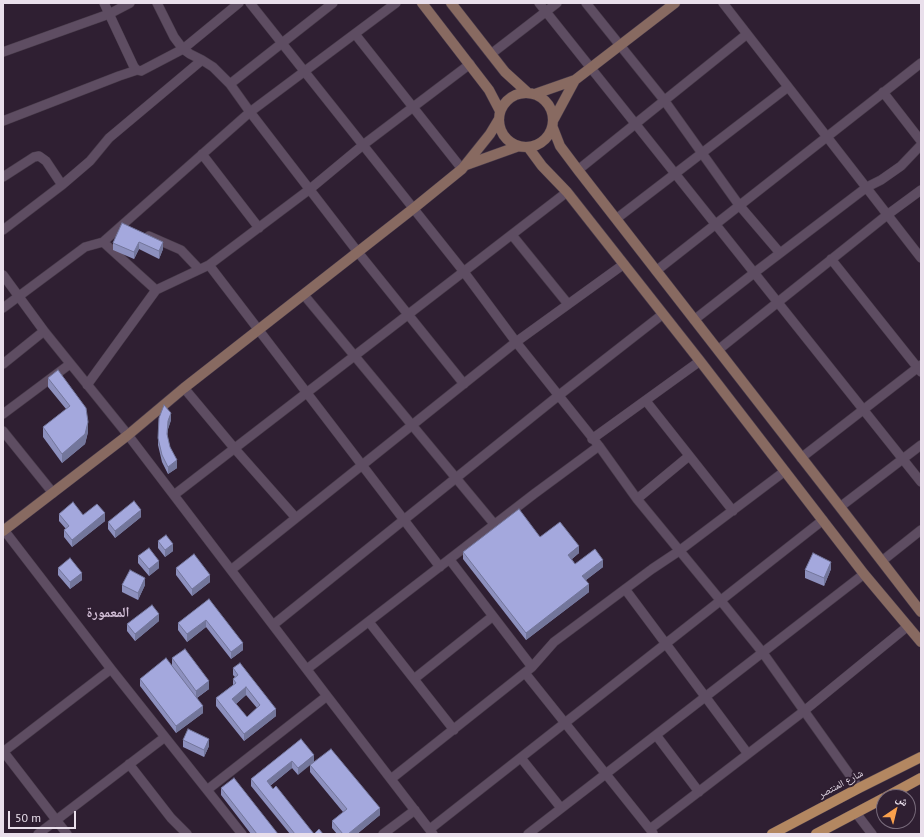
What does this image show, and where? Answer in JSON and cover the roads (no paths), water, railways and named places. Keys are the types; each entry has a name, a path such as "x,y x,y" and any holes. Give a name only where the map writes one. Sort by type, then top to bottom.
{"main road":[{"path":"422,3 489,90 500,115 500,128 504,136 511,142 524,147 567,192 700,361 864,574 921,642"},
{"path":"454,4 505,72 531,93 543,98 549,104 560,146 921,612"},
{"path":"4,531 128,435 184,388 260,330 464,167 490,134 500,115 504,103 510,97 518,93 531,93 575,80 620,46 669,5"},
{"path":"464,167 543,142 549,136 553,124 575,80"},
{"name":"شارع المنتصر","path":"772,834 921,757"},
{"path":"900,789 921,778"},
{"path":"816,834 876,802"}],"street":[{"path":"104,3 134,67 137,70"},
{"path":"3,52 109,14 130,3"},
{"path":"157,3 174,37 183,49 213,67 230,84 357,252 464,384"},
{"path":"3,121 137,70 141,71 183,49 239,3"},
{"path":"250,3 464,272 637,499 721,601 762,654 859,788"},
{"path":"230,84 333,3"},
{"path":"3,308 85,247 103,242 126,226 202,154 250,112 396,3"},
{"path":"538,3 921,482"},
{"path":"491,54 557,3"},
{"path":"586,3 664,100 739,205 780,253"},
{"path":"723,3 921,258"},
{"path":"356,34 413,107 464,167"},
{"path":"578,170 747,34"},
{"path":"3,230 62,185 90,161 109,138 202,60"},
{"path":"656,271 921,63"},
{"path":"87,385 156,290 209,265 310,189 363,145 470,64"},
{"path":"616,219 788,87"},
{"path":"883,92 921,141"},
{"path":"694,320 867,187 881,180 901,166 921,145"},
{"path":"202,154 259,228"},
{"path":"3,177 34,157 39,156 46,161 62,185"},
{"path":"718,350 831,259 921,190"},
{"path":"174,495 567,192"},
{"path":"143,234 181,250 199,270"},
{"path":"512,235 568,304"},
{"path":"103,242 156,290"},
{"path":"801,458 920,368 831,259"},
{"path":"231,570 516,342 624,264"},
{"path":"209,265 440,567"},
{"path":"3,275 44,331 128,435 274,625 326,696 432,832 521,758 823,520"},
{"path":"304,295 494,525"},
{"path":"274,625 558,396 663,314"},
{"path":"3,364 44,331"},
{"path":"307,669 450,560 646,401 700,361"},
{"path":"3,414 70,364"},
{"path":"184,388 296,518"},
{"path":"646,401 733,511"},
{"path":"3,431 53,493"},
{"path":"840,506 921,445"},
{"path":"637,499 690,456"},
{"path":"391,779 528,670 554,642 652,569 679,551 785,471"},
{"path":"882,561 921,530"},
{"path":"4,531 242,834"},
{"path":"450,560 493,616 565,723 652,832 699,792 804,711 908,626"},
{"path":"528,834 864,574"},
{"path":"625,589 748,754"},
{"path":"414,679 493,616"},
{"path":"369,622 454,730"},
{"path":"67,834 3,751 111,669"},
{"path":"207,790 326,696"},
{"path":"656,735 699,792"},
{"path":"38,834 165,736"},
{"path":"521,758 561,808"},
{"path":"129,764 171,818 187,834"},
{"path":"383,834 415,810"},
{"path":"856,812 872,834"}],"district":[{"name":"المعمورة","path":"108,613"}]}
